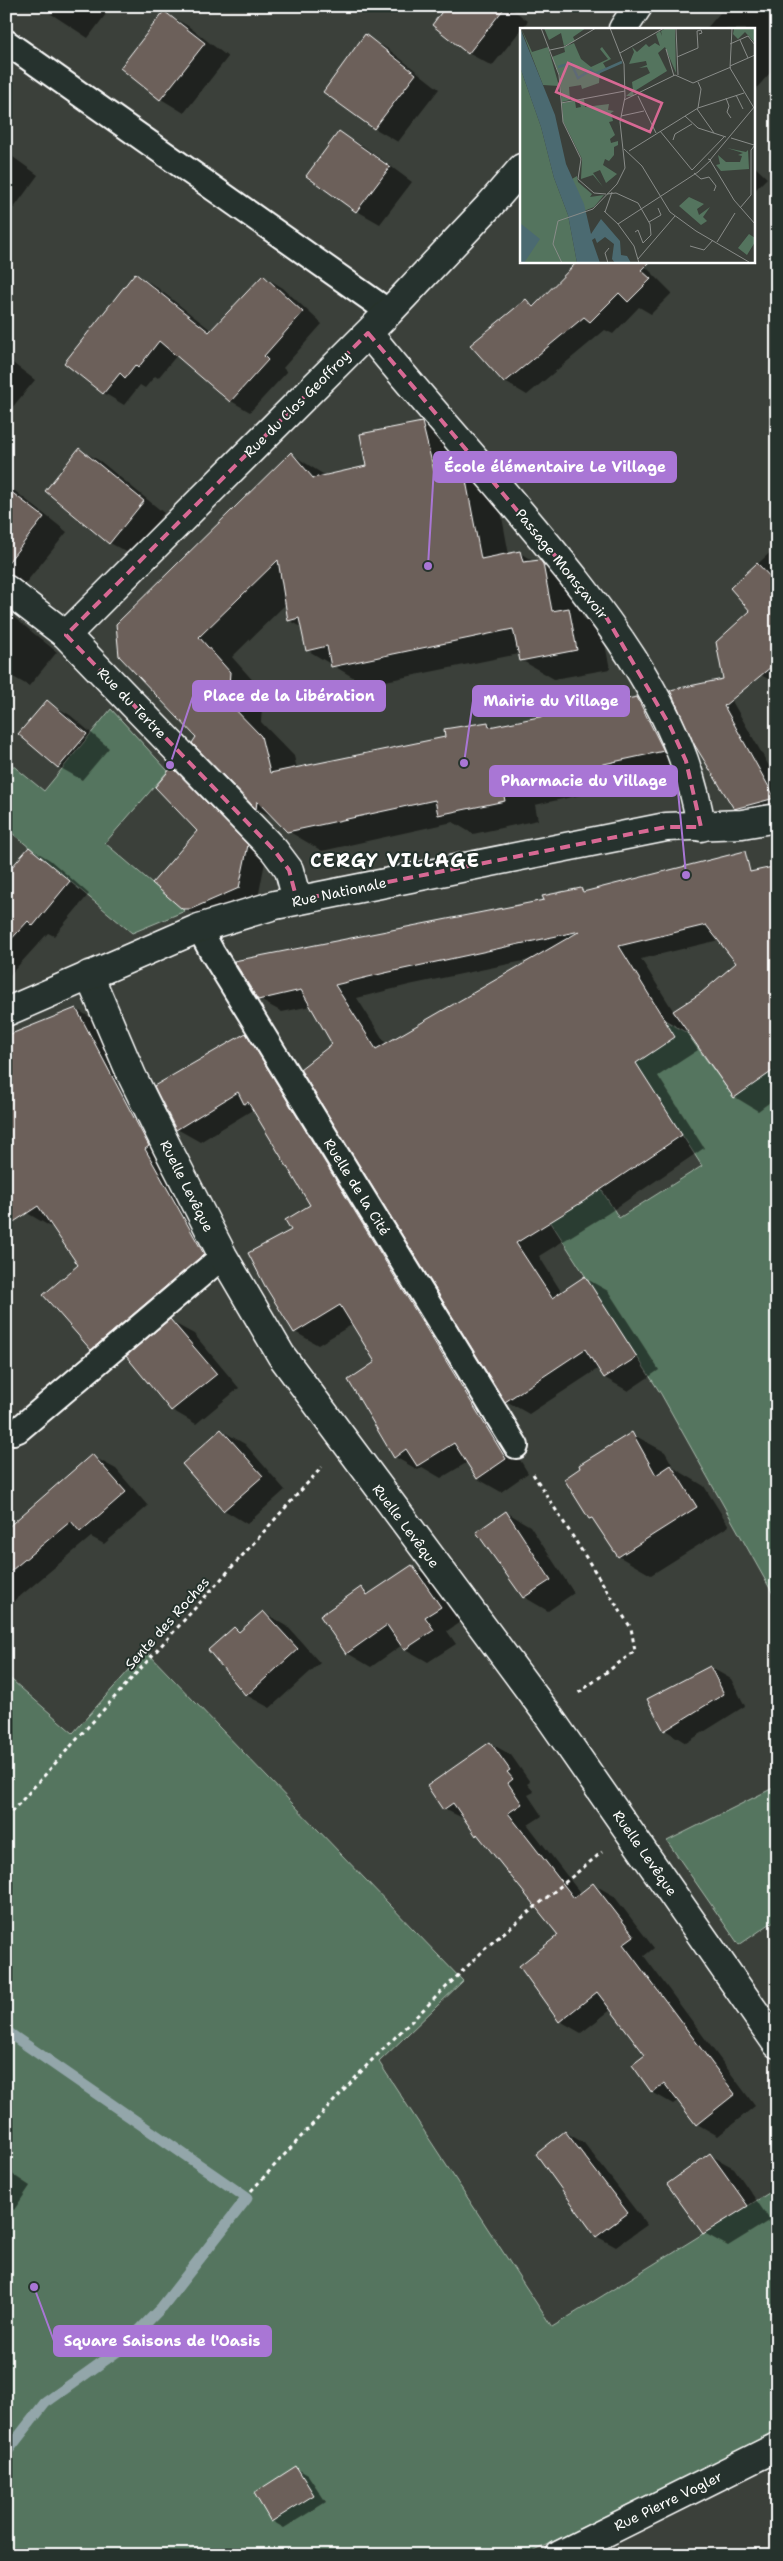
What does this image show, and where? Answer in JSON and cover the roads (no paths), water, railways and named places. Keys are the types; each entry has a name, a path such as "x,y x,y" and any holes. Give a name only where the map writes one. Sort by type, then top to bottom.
{"street":[{"path":"624,28 638,6"},
{"name":"Rue du Clos Geoffroy","path":"66,635 389,312 520,170"},
{"name":"Passage Monsçavoir","path":"368,333 562,562 605,616 670,726 689,770 697,797 701,827"},
{"name":"Rue du Tertre","path":"6,589 66,635 274,850 289,870 297,900"},
{"name":"Rue Nationale","path":"6,1012 199,928 240,914 297,900 666,827 701,827 757,822 777,818"},
{"name":"Ruelle Levêque","path":"89,976 132,1076 223,1256 281,1354 548,1715 777,2044"},
{"name":"Rue Pierre Vogler","path":"560,2555 777,2447"}],"lane":[{"path":"6,42 389,312"},
{"name":"Ruelle de la Cité","path":"199,928 516,1446"},
{"path":"6,1429 13,1432 18,1430 223,1256"}],"waterway":[{"path":"6,2031 247,2198 162,2307 122,2348 45,2403 6,2453"}],"place":[{"name":"École élémentaire Le Village","path":"428,566"},
{"name":"Mairie du Village","path":"464,763"},
{"name":"Place de la Libération","path":"170,765"},
{"name":"Pharmacie du Village","path":"686,875"},
{"name":"Square Saisons de l'Oasis","path":"34,2287"}],"district":[{"name":"CERGY VILLAGE","path":"395,860"}]}
